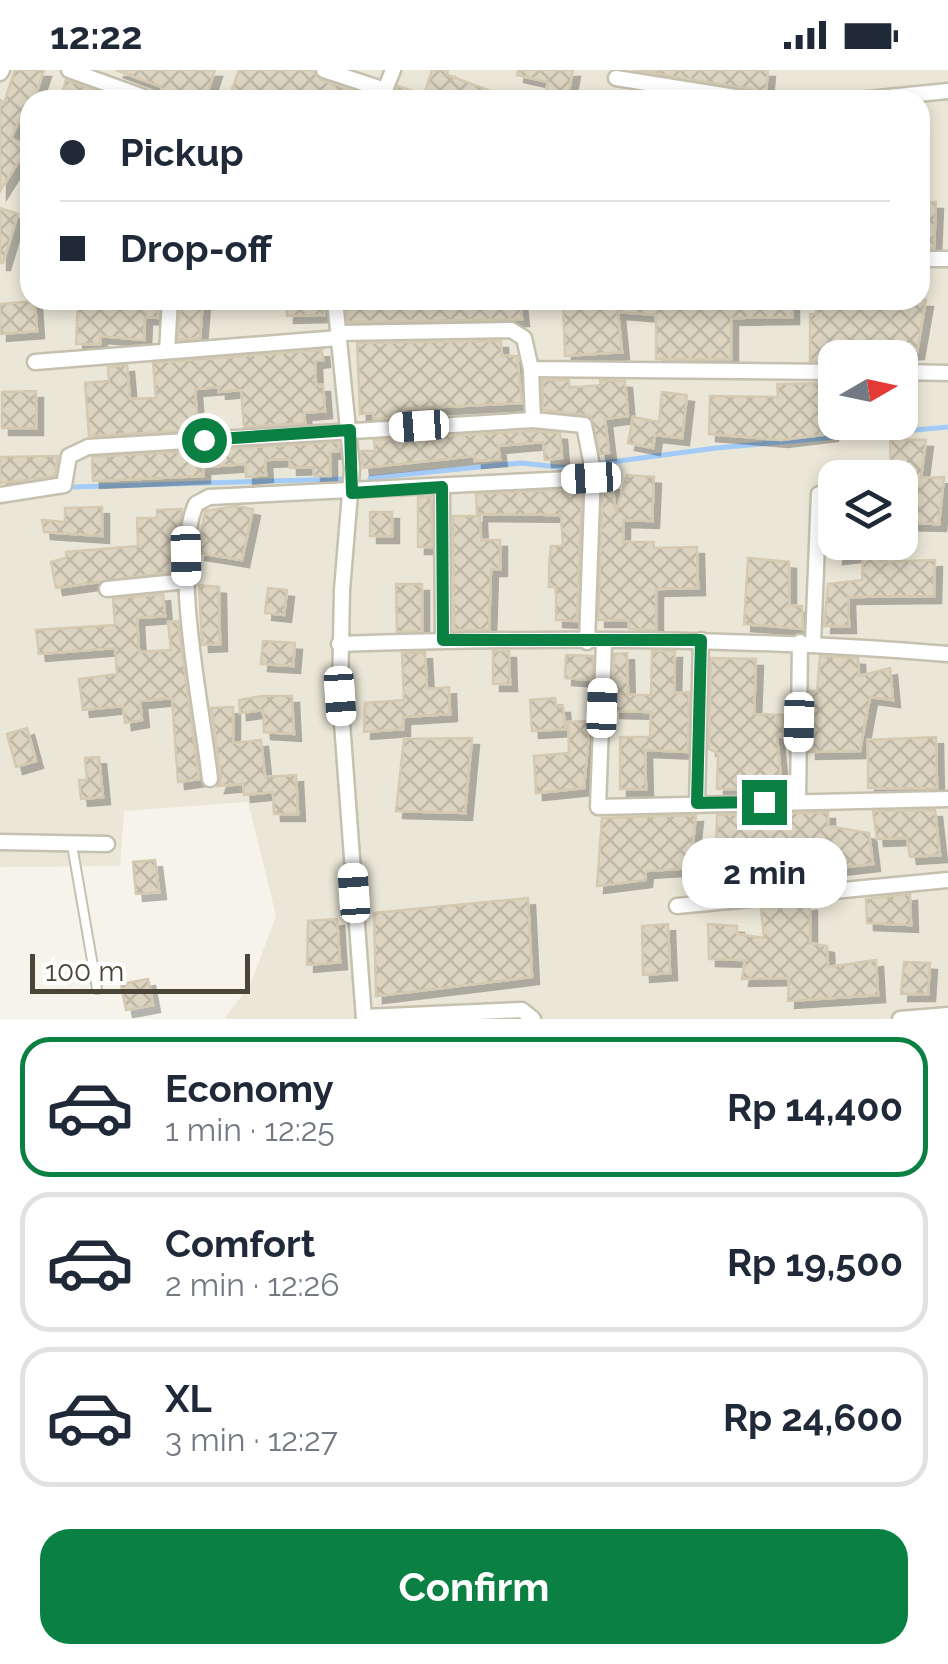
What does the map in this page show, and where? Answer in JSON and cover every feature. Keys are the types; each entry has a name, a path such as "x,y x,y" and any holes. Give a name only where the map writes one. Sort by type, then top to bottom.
{"street":[{"path":"69,70 124,90"},
{"path":"324,70 371,90"},
{"path":"616,78 691,90"},
{"path":"167,351 169,310"},
{"path":"336,310 350,430 352,493 339,644 364,1018 459,1017 522,1010 534,1019"},
{"path":"36,362 339,336 511,330 524,338 531,369 534,420"},
{"path":"531,369 818,372"},
{"path":"918,372 948,373"},
{"path":"0,495 64,486 69,456 88,447 534,420 584,425 591,478 587,642"},
{"path":"210,779 187,580 193,510 202,499 591,478"},
{"path":"442,487 443,640"},
{"path":"798,802 818,505"},
{"path":"107,589 187,580"},
{"path":"339,644 701,640 806,642 948,654"},
{"path":"697,803 701,640"},
{"path":"604,642 598,807 948,799"},
{"path":"0,842 108,844"},
{"path":"677,906 948,880"},
{"path":"900,1019 948,1015"}],"lane":[{"path":"72,845 97,989"}],"shaded area":[{"path":"0,70 948,70 948,1019 224,1019 250,985 276,916 248,802 124,811 120,866 0,867"}],"building":[{"path":"15,70 44,70 37,90 20,90 20,119 11,138 20,143 20,160 0,191 0,100 4,103"},
{"path":"116,70 215,70 208,90 161,90"},
{"path":"239,70 312,70 321,80 351,90 232,90"},
{"path":"432,70 448,70 447,75 488,90 426,90"},
{"path":"518,70 573,70 569,90 546,90 548,82 517,75"},
{"path":"633,70 768,70 766,90"},
{"path":"66,80 95,90 63,90"},
{"path":"930,202 936,202 934,248 930,248"},
{"path":"0,208 18,214 3,263 0,263"},
{"path":"20,302 20,310 36,310 37,331 0,334 0,304"},
{"path":"78,310 158,310 158,318 145,317 144,340 100,336 100,344 76,344"},
{"path":"180,310 202,310 200,338 178,340"},
{"path":"287,310 324,310 324,315 287,316"},
{"path":"347,310 521,310 522,319 348,322"},
{"path":"563,310 792,310 792,317 731,318 731,359 656,359 656,315 618,312 622,352 565,356"},
{"path":"816,310 924,310 918,346 918,340 818,340 818,361 810,361 810,314 816,314"},
{"path":"501,341 502,356 517,356 522,403 404,409 405,417 374,419 373,413 360,414 357,343"},
{"path":"322,350 323,360 315,361 316,385 323,385 325,411 304,413 305,423 244,427 241,390 219,392 219,387 195,389 198,430 89,436 85,383 109,381 108,367 127,365 130,399 156,398 153,363"},
{"path":"542,380 569,380 569,388 601,385 600,380 625,381 628,416 605,419 609,453 600,454 590,416 543,410"},
{"path":"818,383 818,436 781,440 709,434 710,396 778,397 777,384"},
{"path":"36,391 36,428 2,428 2,392"},
{"path":"662,392 687,395 682,438 655,435 653,448 628,443 633,417 659,422"},
{"path":"533,431 560,433 562,458 545,460 543,442 498,446 500,459 475,461 475,456 363,468 361,451 375,451 374,440"},
{"path":"890,440 926,440 921,478 944,477 939,524 918,523 918,460 891,460"},
{"path":"338,442 339,451 330,452 330,476 314,476 314,467 290,468 290,459 265,460 266,475 246,477 246,464 203,467 203,476 93,481 92,457"},
{"path":"58,456 55,476 0,483 0,457"},
{"path":"627,475 654,477 652,521 623,520 623,542 654,542 654,548 697,547 698,588 656,589 656,630 629,629 629,620 598,620 603,483 612,483 616,513"},
{"path":"582,489 577,621 556,620 556,587 549,587 549,566 551,546 563,546 561,515 477,514 476,494"},
{"path":"418,497 431,497 432,547 418,547"},
{"path":"236,506 253,509 242,560 198,553 205,511"},
{"path":"102,507 102,536 44,532 42,520 65,522 65,508"},
{"path":"182,509 176,571 56,588 51,562 66,558 66,552 138,546 137,518 157,518 157,510"},
{"path":"370,512 392,512 392,536 370,536"},
{"path":"453,516 480,516 481,540 500,540 500,569 491,569 489,630 454,630"},
{"path":"748,558 789,562 789,606 802,606 803,629 744,624"},
{"path":"863,560 935,560 934,596 848,597 849,626 824,626 828,584 862,580"},
{"path":"396,584 422,584 422,631 397,632"},
{"path":"199,585 219,587 220,644 202,645"},
{"path":"268,588 287,590 284,615 265,613"},
{"path":"163,594 165,616 137,618 139,652 171,650 168,622 178,621 199,779 178,782 172,698 140,701 142,720 125,723 123,706 83,710 79,679 117,674 115,648 39,654 36,630 115,625 113,599"},
{"path":"263,641 295,643 293,666 261,664"},
{"path":"493,651 509,651 510,684 493,684"},
{"path":"652,651 675,651 674,693 689,692 688,752 645,750 646,789 620,789 620,737 650,737 651,712 613,711 614,654 627,653 628,695 651,695"},
{"path":"425,652 427,689 449,687 450,714 403,717 403,729 364,732 365,703 404,700 402,653"},
{"path":"566,655 593,656 592,680 565,678"},
{"path":"820,656 858,658 859,676 890,668 893,700 870,697 860,751 809,752 810,691 817,691"},
{"path":"711,658 756,659 754,714 783,715 784,737 777,736 782,789 717,789 718,753 709,749"},
{"path":"292,696 294,734 264,732 263,710 240,713 239,700"},
{"path":"555,698 556,706 563,706 565,729 532,731 530,700"},
{"path":"233,707 233,743 261,740 265,777 296,775 298,814 274,814 273,792 244,795 243,784 218,786 221,778 211,708"},
{"path":"590,721 584,788 536,793 534,756 569,753 568,722"},
{"path":"27,728 36,761 16,767 7,734"},
{"path":"936,737 937,788 868,788 868,740"},
{"path":"472,738 465,813 396,811 404,739"},
{"path":"99,757 103,797 81,799 79,780 87,780 85,758"},
{"path":"935,810 940,855 910,857 907,838 877,839 873,811"},
{"path":"828,812 828,826 869,833 873,864 715,882 717,815"},
{"path":"696,815 690,868 646,871 645,880 597,886 602,818"},
{"path":"155,860 159,892 136,894 133,862"},
{"path":"910,894 911,925 867,923 866,899"},
{"path":"528,898 532,977 376,996 374,913"},
{"path":"810,904 810,943 827,946 828,967 876,960 878,995 788,1001 789,978 742,979 745,960 709,959 708,924 737,926 737,934 764,938 761,909"},
{"path":"337,919 340,962 307,965 308,921"},
{"path":"668,924 670,973 643,975 642,926"},
{"path":"904,962 930,963 928,994 901,994"},
{"path":"148,979 153,1005 126,1010 121,984"}],"waterway":[{"path":"596,464 716,448 948,427"},
{"path":"370,478 521,463 567,468"},
{"path":"73,487 342,479"}],"route":[{"path":"204,440 350,430 352,493 442,487 443,640 701,640 697,803 764,802"}]}
